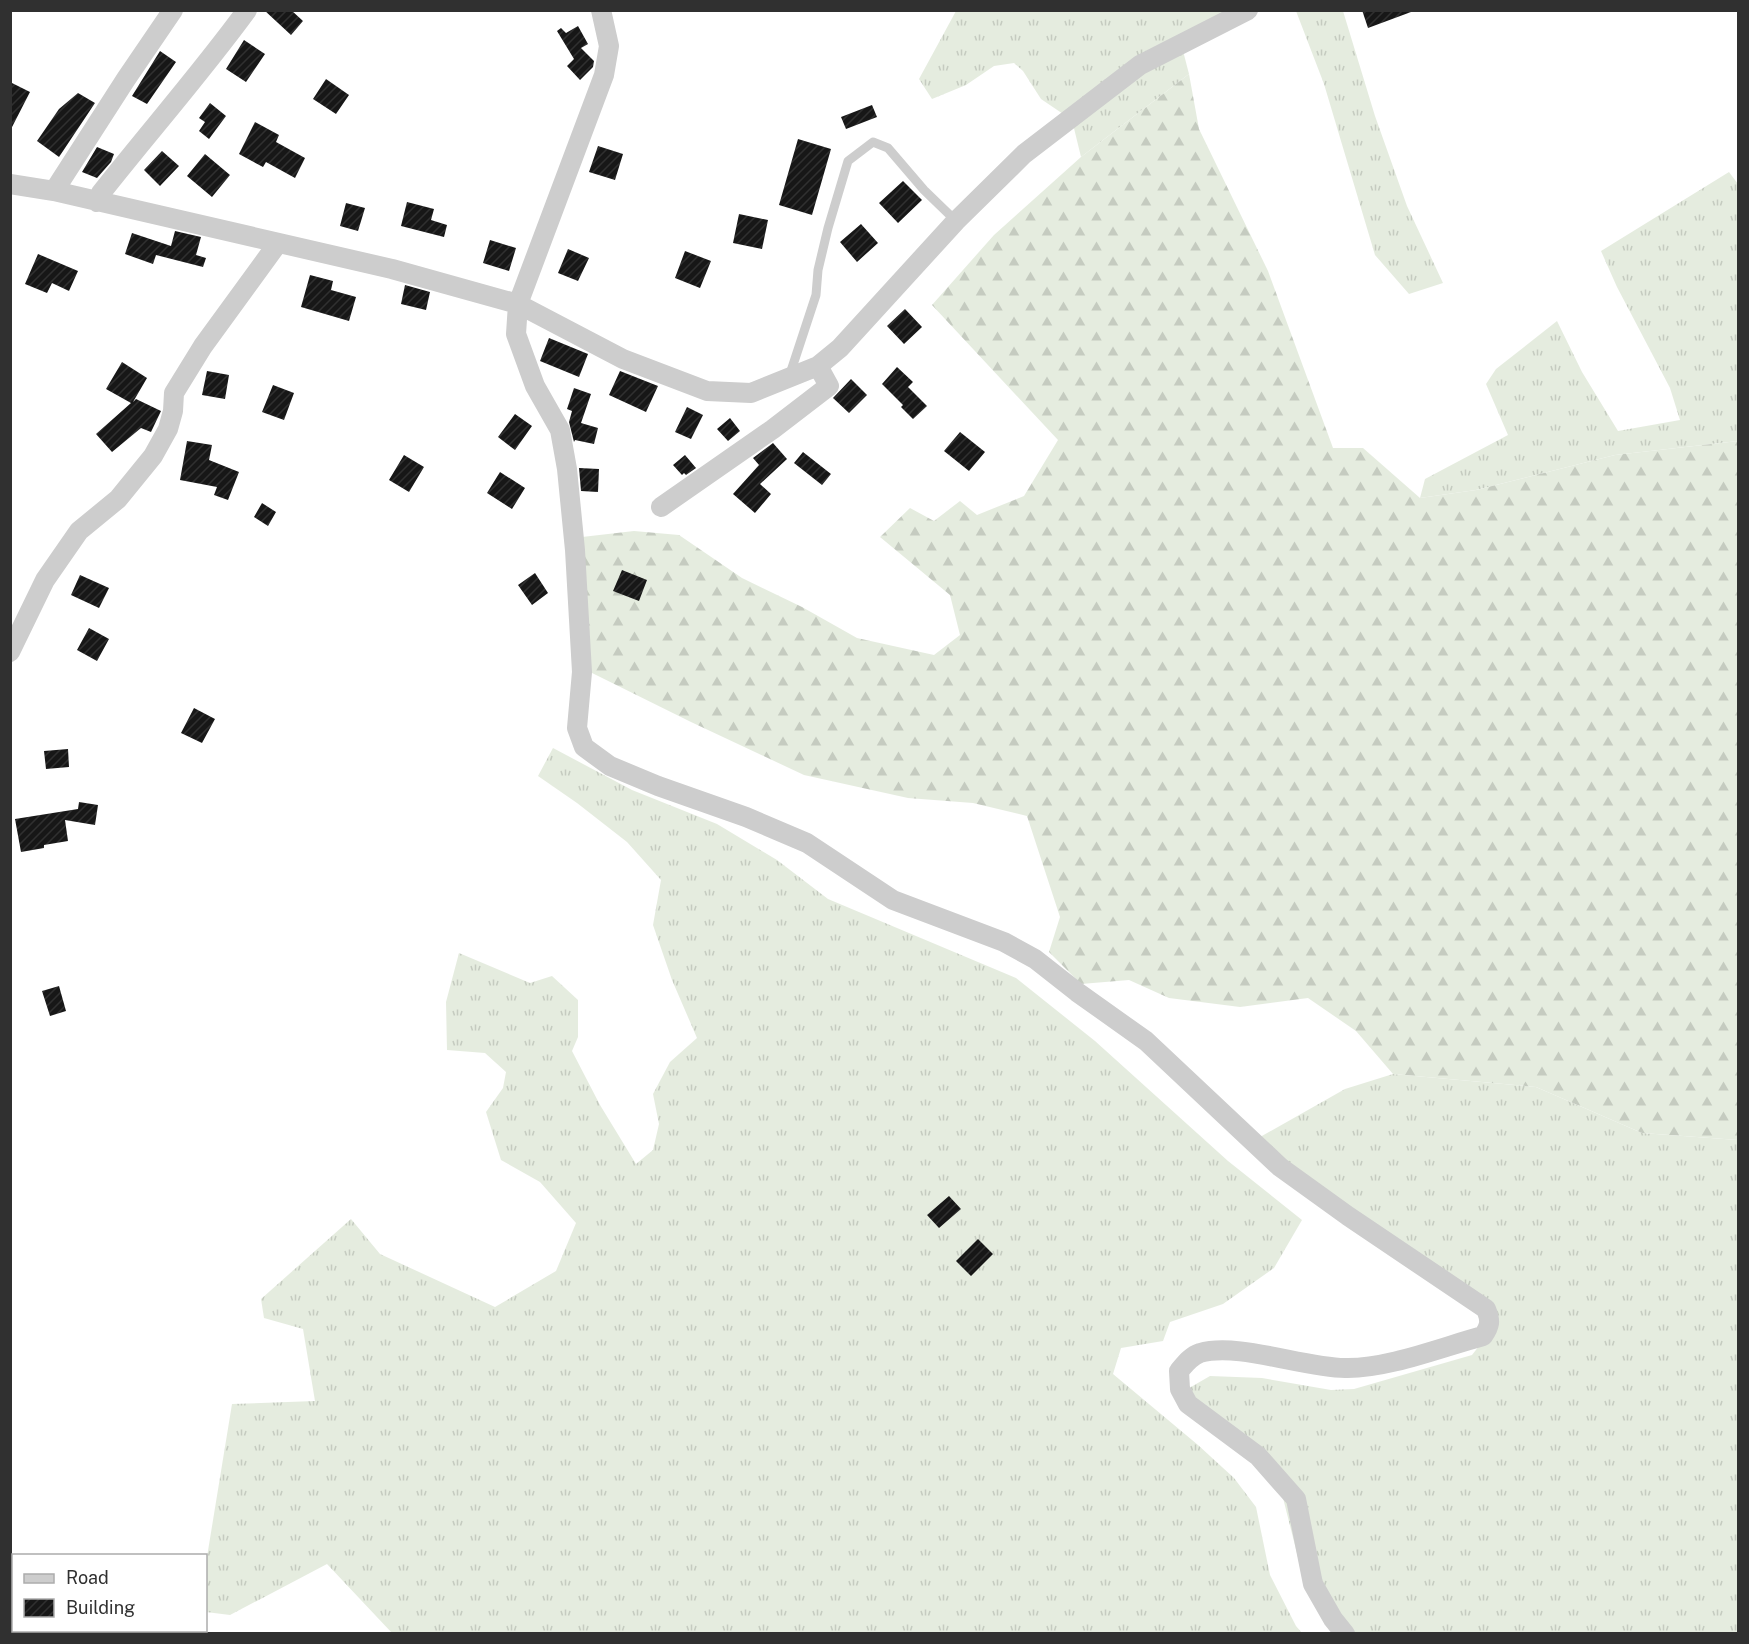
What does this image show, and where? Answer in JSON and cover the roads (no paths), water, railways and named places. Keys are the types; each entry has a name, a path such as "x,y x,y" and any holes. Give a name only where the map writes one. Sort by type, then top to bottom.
{"street":[{"path":"54,191 173,10"},
{"path":"97,202 101,193 218,51 247,10"},
{"path":"601,10 609,46 604,75 518,304 516,334 535,386 560,430 567,469 575,550 582,672 577,728 584,747 610,766 658,786 746,817 807,843 893,900 1004,942 1035,959 1146,1041 1280,1167 1486,1310 1490,1318 1489,1328 1483,1336 1370,1368 1343,1368 1226,1350 1199,1353 1179,1371 1180,1389 1188,1404 1258,1456 1296,1499 1313,1584 1333,1619 1345,1634"},
{"path":"10,184 54,191 392,269 518,304 623,359 707,391 751,393 818,366 840,348 956,221 1024,154 1140,65 1248,10"},
{"path":"10,651 45,579 79,531 118,499 153,456 168,429 173,411 174,393 203,346 278,243"},
{"path":"661,507 773,429 829,386 818,366"}],"lane":[{"path":"789,378 816,295 818,270 828,228 848,161 873,142 888,148 924,190 956,221"}]}
